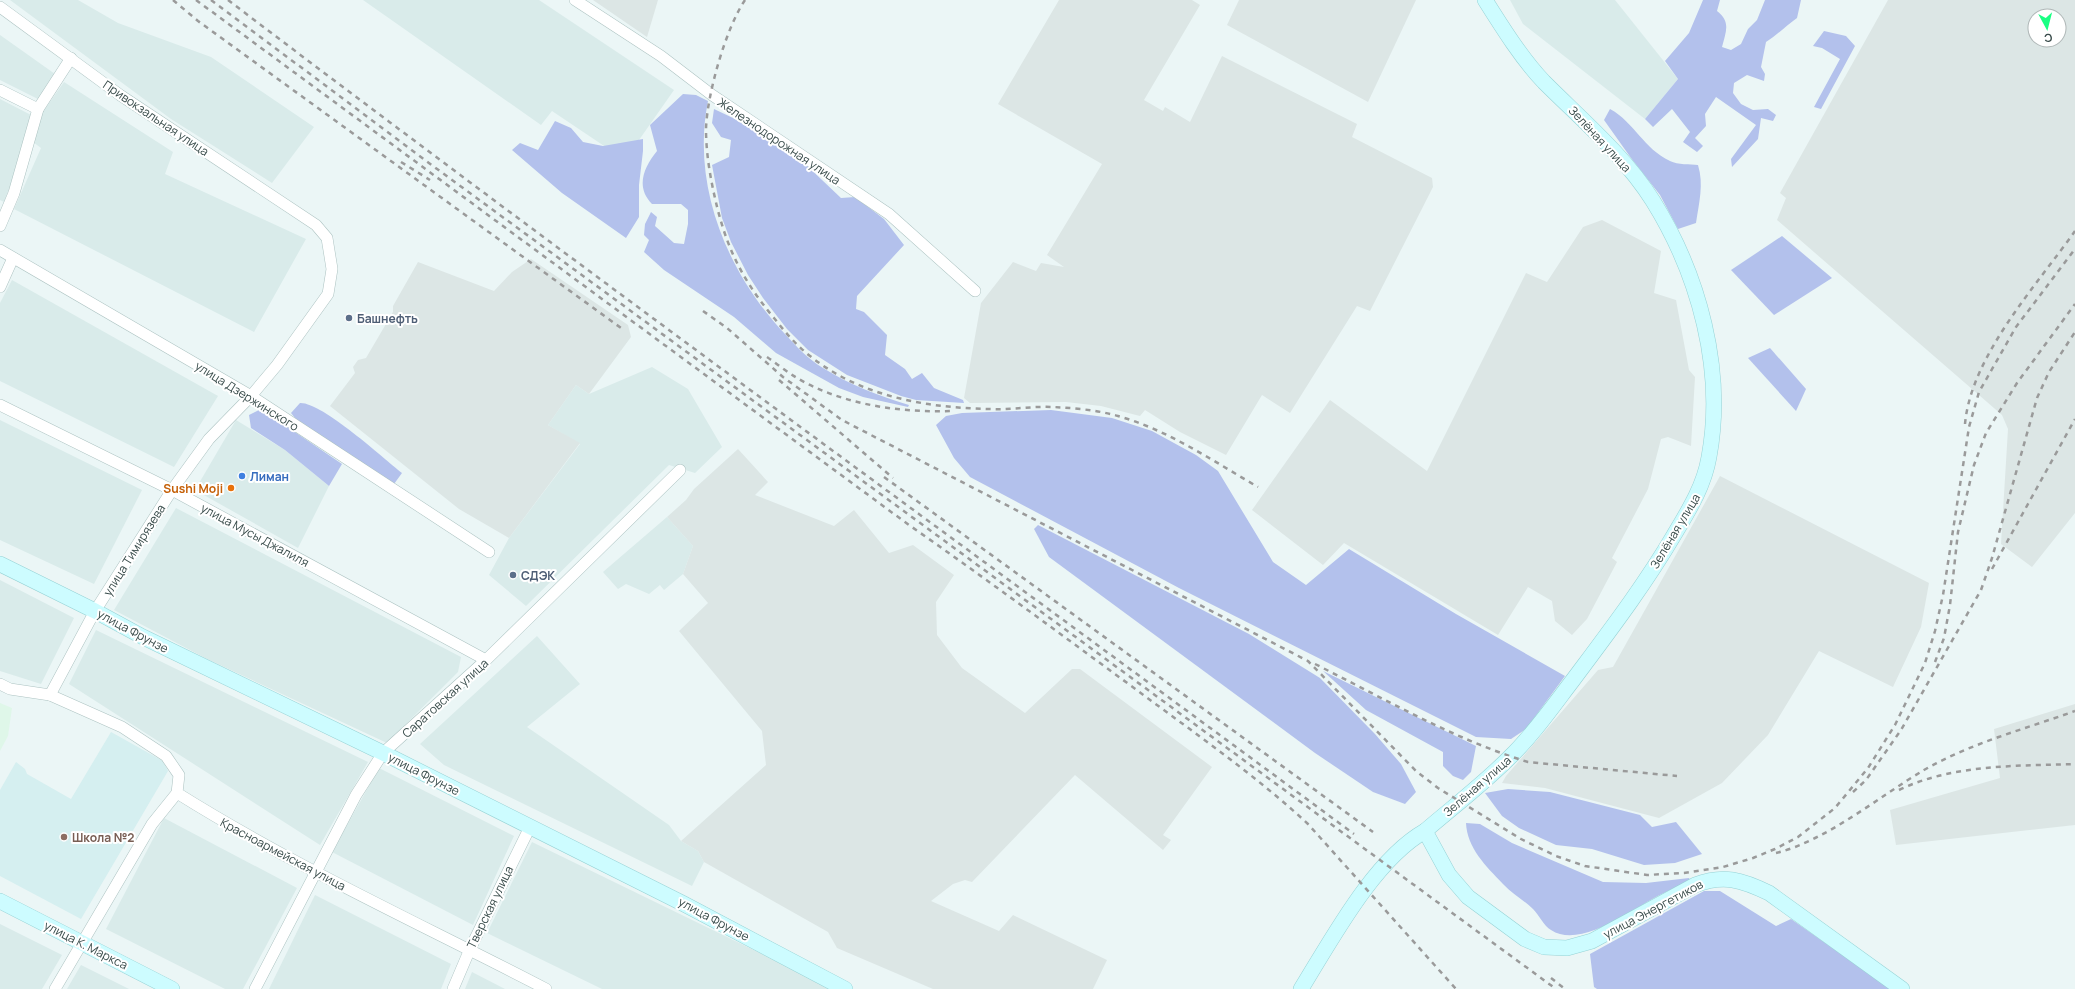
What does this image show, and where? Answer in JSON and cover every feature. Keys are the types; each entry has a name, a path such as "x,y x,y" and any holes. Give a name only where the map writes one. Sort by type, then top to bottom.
{"street":[{"name":"Железнодорожная улица","path":"575,0 661,56 712,95 889,214 975,291"},
{"name":"Зелёная улица","path":"1301,989 1344,922 1385,863 1409,840 1425,831 1511,757 1607,635 1660,558 1692,506 1702,485 1709,459 1713,432 1714,400 1711,365 1697,296 1683,257 1652,200 1620,157 1542,80 1485,0"},
{"name":"Привокзальная улица","path":"0,7 120,95 316,225"},
{"path":"0,226 14,194 38,109 71,58"},
{"path":"0,90 38,109"},
{"name":"улица Тимирязева","path":"50,695 95,611 172,490 209,439 251,396 277,365 328,294 332,269 327,238 316,225"},
{"name":"улица Дзержинского","path":"0,250 251,396 489,552"},
{"path":"0,287 13,258"},
{"name":"улица Мусы Джалиля","path":"0,405 172,490 486,660"},
{"name":"Саратовская улица","path":"255,989 356,795 383,753 486,660 680,470"},
{"name":"улица Фрунзе","path":"0,564 95,611 144,638 383,753 677,900 845,989"},
{"path":"0,684 10,689 50,695 122,727 166,756 179,775 177,793 152,824 83,944 55,989"},
{"name":"Красноармейская улица","path":"177,793 213,816 315,872 470,949 546,989"},
{"name":"Тверская улица","path":"453,989 470,949 530,827"},
{"name":"улица Энергетиков","path":"1425,831 1449,875 1468,897 1525,939 1544,947 1567,948 1592,941 1695,885 1711,879 1723,878 1749,883 1769,893 1902,989"},
{"name":"улица К. Маркса","path":"0,901 172,989"}],"shaded area":[{"path":"10,0 78,0 118,23 211,57 314,127 272,183 171,119"},
{"path":"363,0 539,0 674,90 625,160 552,111 541,125"},
{"path":"593,0 658,0 647,37"},
{"path":"1059,0 1192,0 1200,5 1144,100 1163,111 1165,107 1190,122 1222,56 1357,124 1352,137 1432,178 1433,187 1370,311 1357,306 1290,413 1262,395 1226,455 1180,432 1145,410 1140,416 1101,406 1066,402 970,403 964,398 981,303 1013,262 1036,271 1041,263 1064,267 1047,255 1102,164 998,104"},
{"path":"1239,0 1416,0 1368,102 1227,25"},
{"path":"1510,0 1615,0 1678,79 1645,119 1523,24"},
{"path":"1703,0 1720,0 1717,11 1726,23 1722,47 1731,50 1741,44 1748,29 1757,20 1765,0 1801,0 1797,18 1766,42 1761,67 1765,74 1764,81 1747,75 1734,83 1733,93 1741,104 1753,110 1768,109 1776,115 1773,121 1761,118 1758,139 1732,167 1731,159 1756,125 1716,97 1705,114 1706,126 1695,138 1703,146 1697,152 1683,142 1690,132 1672,109 1653,127 1645,119 1678,79 1665,61 1689,33"},
{"path":"1888,0 2075,0 2075,513 2032,567 2001,544 2008,429 2002,415 1777,220 1786,198 1780,193"},
{"path":"1824,31 1846,36 1855,46 1821,109 1814,107 1840,59 1822,48 1813,46"},
{"path":"0,35 55,74 38,99 0,80"},
{"path":"64,82 173,152 165,174 306,239 254,332 14,209 41,148 33,142 38,119"},
{"path":"683,94 696,95 708,101 704,133 705,164 710,196 718,226 731,256 746,284 764,310 798,348 818,364 854,385 909,405 908,407 863,397 839,388 776,353 734,317 664,270 644,252 649,240 644,235 645,224 651,212 657,217 655,226 674,243 684,244 688,224 688,210 681,204 652,204 644,191 643,184 645,170 657,151 650,125"},
{"path":"0,99 31,115 15,173 4,202 0,200"},
{"path":"714,109 733,118 802,161 841,198 855,197 884,219 904,245 857,296 856,309 864,312 887,335 885,355 905,369 912,379 922,373 934,388 963,400 964,403 916,400 901,396 847,375 808,350 787,329 763,298 748,275 731,242 722,218 712,165 729,157 731,140 721,137 712,123"},
{"path":"1610,109 1626,121 1653,150 1661,156 1677,163 1698,165 1701,186 1696,223 1678,229 1660,195 1604,120"},
{"path":"555,121 571,128 583,142 603,146 643,139 639,185 639,217 626,238 562,193 512,150 520,143 538,150"},
{"path":"1602,220 1661,251 1654,293 1676,300 1689,370 1695,377 1691,446 1668,437 1661,439 1648,489 1612,558 1617,562 1587,619 1572,635 1555,621 1552,601 1528,587 1498,635 1344,543 1323,565 1252,510 1330,400 1427,471 1526,273 1547,282 1583,227"},
{"path":"1782,236 1832,278 1774,315 1731,270"},
{"path":"531,259 628,325 631,337 589,394 576,385 548,425 580,443 509,538 459,509 330,406 355,373 353,367 358,360 366,358 393,312 393,306 418,262 494,291 512,272"},
{"path":"12,280 218,396 174,467 0,381 0,303"},
{"path":"1770,348 1806,389 1796,411 1748,358"},
{"path":"652,367 688,389 722,447 695,473 669,465 526,606 489,575 509,538 580,444 548,425 576,385 589,394"},
{"path":"300,403 310,405 323,411 352,432 402,473 394,484 299,423 291,413"},
{"path":"261,409 342,464 329,486 285,450 251,428 249,415"},
{"path":"1051,410 1112,418 1152,431 1196,455 1218,471 1273,562 1306,585 1349,549 1456,614 1565,676 1526,729 1511,739 1476,737 1179,588 970,477 954,458 936,425 946,416 962,413"},
{"path":"0,420 142,490 94,584 0,540"},
{"path":"236,420 285,450 329,486 298,548 195,490"},
{"path":"738,449 768,482 755,495 834,526 854,510 889,553 913,545 954,575 936,602 937,635 962,668 1025,713 1072,669 1080,669 1212,767 1163,835 1171,840 1163,850 1075,775 972,882 965,880 953,884 931,901 999,931 1013,915 1107,960 1093,989 933,989 837,948 828,932 704,862 698,851 681,841 766,765 762,731 679,631 708,603 683,574 693,546 667,517 686,500 694,489"},
{"path":"1720,476 1929,583 1921,627 1893,687 1819,651 1768,735 1722,783 1659,818 1545,788 1502,783 1506,776 1598,670 1613,667"},
{"path":"176,508 461,657 458,672 387,743 207,659 114,610"},
{"path":"667,517 693,546 683,574 664,590 660,585 649,594 626,584 618,589 603,572"},
{"path":"1038,525 1249,634 1320,678 1375,734 1401,764 1416,792 1405,804 1373,792 1315,753 1049,557 1034,529"},
{"path":"0,580 74,618 41,684 0,671"},
{"path":"96,630 368,762 320,845 69,684"},
{"path":"537,636 580,684 527,727 669,825 681,841 698,851 704,862 692,886 444,765 420,744"},
{"path":"1323,671 1476,746 1471,772 1463,780 1453,776 1443,766 1443,752 1366,710"},
{"path":"0,703 12,708 8,736 0,751"},
{"path":"2075,704 2075,825 1896,845 1890,810 2000,778 1994,729"},
{"name":"Школа №2","path":"111,732 163,761 168,771 81,919 0,876 0,790 16,762 25,769 27,774 71,799"},
{"path":"379,768 514,836 473,925 332,852"},
{"path":"1508,789 1550,792 1640,815 1652,827 1676,822 1702,854 1675,863 1644,865 1592,849 1556,845 1519,828 1502,816 1485,793"},
{"path":"164,818 297,888 243,989 225,989 106,929"},
{"path":"1466,823 1480,824 1512,843 1603,882 1646,883 1689,878 1691,882 1656,897 1611,923 1579,934 1564,935 1548,928 1533,909 1507,888 1490,870 1474,849 1467,832"},
{"path":"532,842 834,989 602,989 487,933"},
{"path":"1704,891 1720,891 1776,926 1791,919 1891,989 1597,989 1594,987 1590,954"},
{"path":"315,895 451,964 441,989 269,989"},
{"path":"0,924 62,955 42,989 0,989"},
{"path":"81,965 129,989 67,989"},
{"path":"472,972 505,989 465,989"}],"railway":[{"path":"173,0 198,21 621,328"},
{"path":"196,0 909,525 994,585 1201,737 1245,771 1308,824 1456,989"},
{"path":"211,0 433,166 1556,989"},
{"path":"228,0 508,211 1354,834"},
{"path":"745,0 731,27 719,62 710,98 706,129 709,167 717,208 734,258 751,288 762,303 800,347 830,370 851,381 873,391 919,403 991,409 1061,407 1118,416 1155,429 1190,447 1258,487"},
{"path":"401,162 430,180"},
{"path":"1965,424 1970,398 1979,373 1992,347 2025,298 2075,231"},
{"path":"703,311 727,328 783,377 842,420 1308,661 1416,771 1438,788 1521,839 1556,856 1585,866 1647,875 1684,873 1723,867 1753,858 1775,849 1798,837 1835,808 1868,768 1895,725 1925,663 1935,631 1943,595 1969,427 1979,392 2016,327 2075,249"},
{"path":"1935,662 1944,638 1950,605 1958,532 1974,465 1986,433 2017,383 2075,304"},
{"path":"1853,792 1866,780 1901,730 1981,590 1992,558 2037,398 2049,372 2075,332"},
{"path":"767,357 793,376 833,395 853,401 893,409 953,411"},
{"path":"779,380 893,478"},
{"path":"1992,569 2075,419"},
{"path":"884,477 1373,832"},
{"path":"1315,664 1446,730 1500,753 1528,762 1677,776"},
{"path":"1776,853 1814,839 1852,817 1942,760 1979,744 2075,711"},
{"path":"1899,790 1941,775 1963,771 2008,766 2075,764"},
{"path":"1551,978 1565,989"}],"place":[{"name":"Башнефть","path":"349,318"},
{"name":"Лиман","path":"242,476"},
{"name":"Sushi Moji","path":"231,488"},
{"name":"СДЭК","path":"513,575"},
{"name":"Школа №2","path":"64,837"}]}
